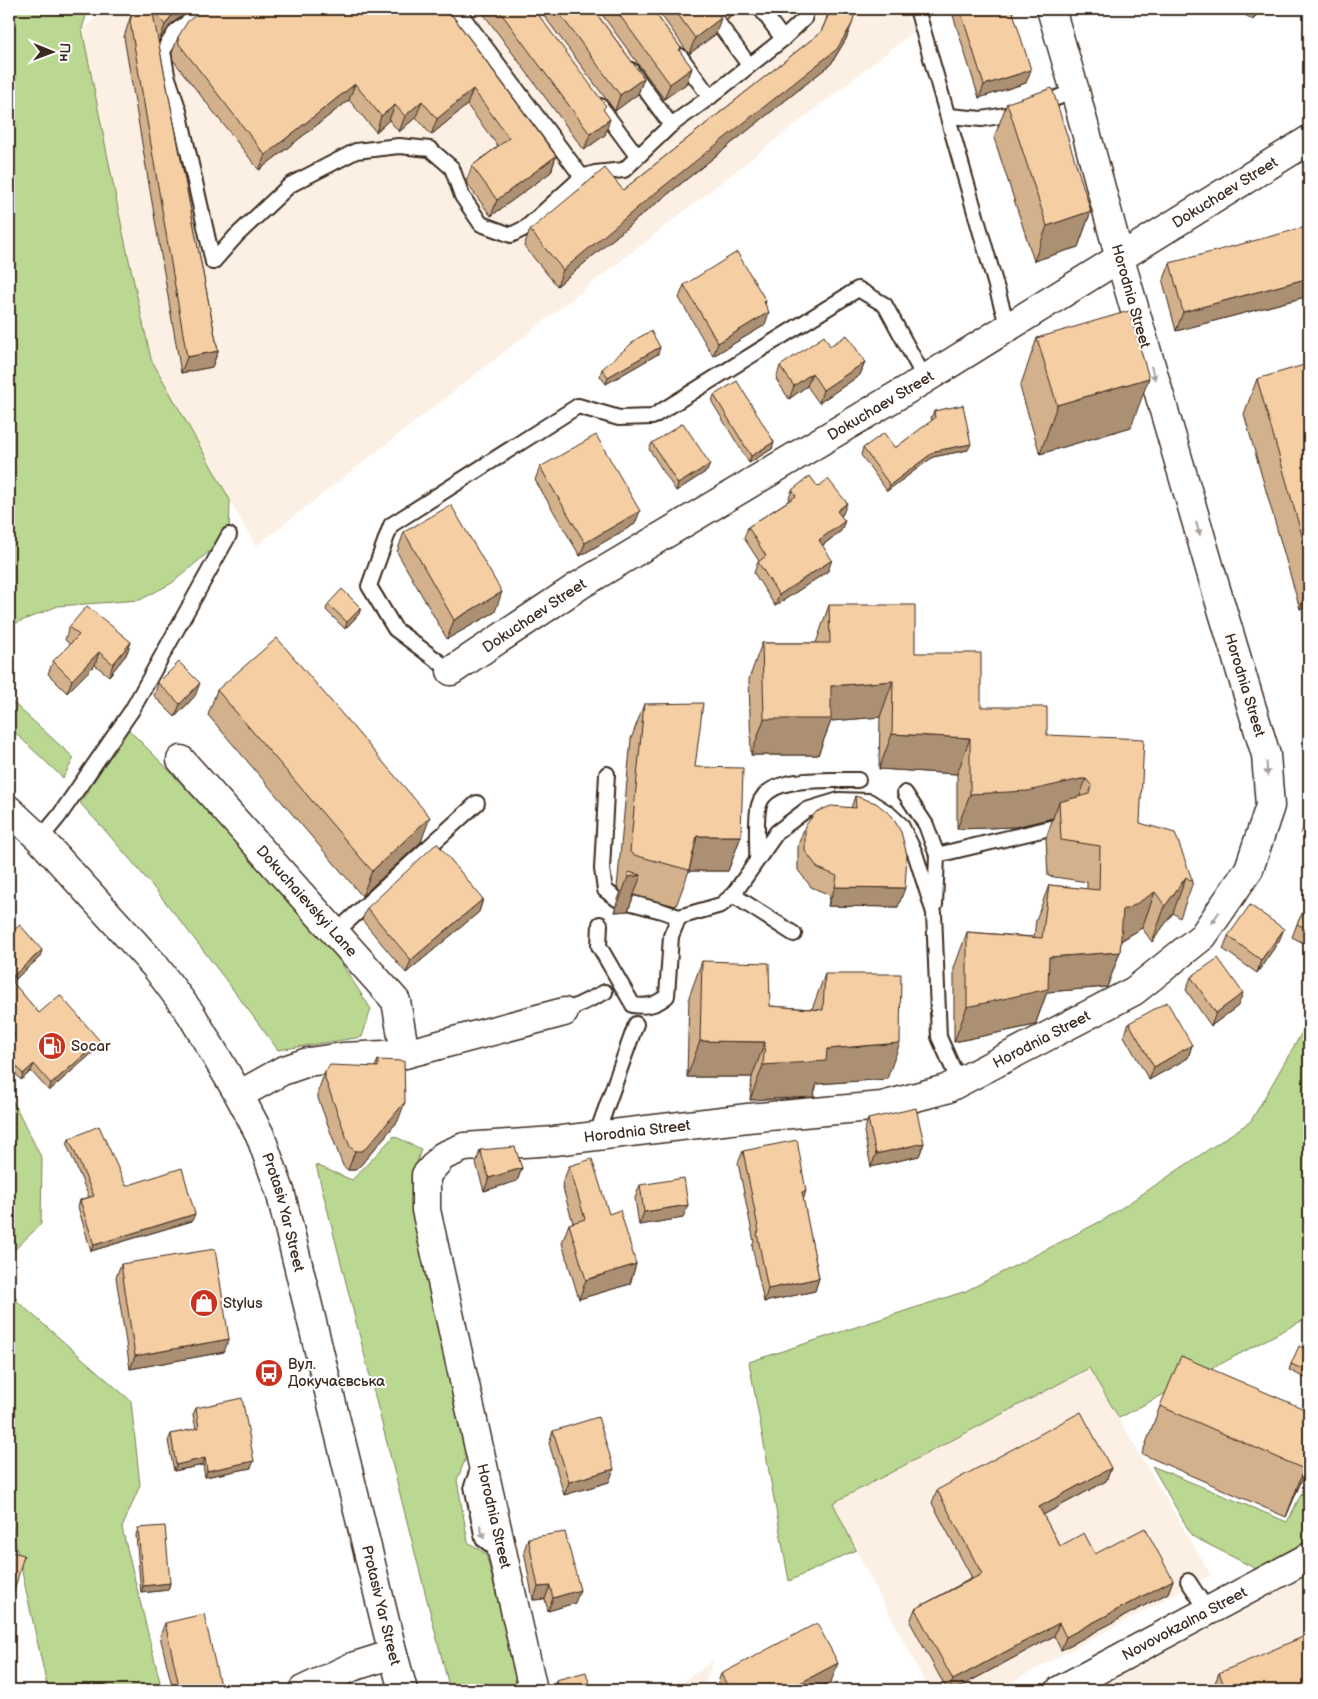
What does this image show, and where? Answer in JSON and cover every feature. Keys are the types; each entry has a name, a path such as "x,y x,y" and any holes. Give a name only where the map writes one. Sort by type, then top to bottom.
{"street":[{"name":"Horodnia Street","path":"533,1690 426,1210 426,1175 443,1156 464,1147 554,1141 748,1118 882,1106 946,1089 1134,991 1203,936 1249,869 1270,806 1266,755 1120,259 1051,9"},
{"name":"Dokuchaev Street","path":"451,670 580,585 925,379 1309,140"},
{"name":"Dokuchaievskyi Lane","path":"181,760 396,1001 405,1054"},
{"name":"Protasiv Yar Street","path":"9,810 40,839 155,966 191,1014 239,1095 260,1135 280,1191 403,1690"},
{"path":"239,1095 282,1071 308,1062 343,1057 405,1054 564,1012"},
{"name":"Novovokzalna Street","path":"1060,1690 1309,1557"},
{"path":"303,1690 352,1667 393,1654"}],"lane":[{"path":"206,9 176,31 162,51 167,75 179,111 213,262 236,236 290,185 356,151 398,146 430,149 452,168 462,196 481,224 511,235 527,227 582,176 624,170 671,125 710,97 749,64 783,39 804,19 808,9"},
{"path":"457,9 582,176"},
{"path":"708,9 749,64"},
{"path":"761,9 783,39"},
{"path":"917,9 1008,328"},
{"path":"675,49 710,97"},
{"path":"621,55 671,125"},
{"path":"949,116 982,119 1017,113 1075,91"},
{"path":"591,94 637,156"},
{"path":"451,670 395,629 369,586 391,525 578,406 619,418 652,417 858,289 885,305 925,379"},
{"path":"40,839 59,816 132,710 229,535"},
{"path":"607,774 602,869 605,890 617,899 679,917 721,905 733,894 777,832 806,810 839,800 868,802 888,813 901,825 915,853 934,913"},
{"path":"757,860 758,807 763,796 779,785 807,781 858,780"},
{"path":"905,793 926,825 937,855 934,913 939,1037 959,1082"},
{"path":"336,932 477,803"},
{"path":"937,855 1070,823"},
{"path":"733,894 794,934"},
{"path":"600,924 599,946 633,1005 644,1007 659,1003 667,996 672,936 679,917"},
{"path":"564,1012 605,992"},
{"path":"596,1136 636,1024"},
{"path":"1188,1581 1208,1611"}],"shaded area":[{"path":"109,9 900,9 916,30 256,546 149,364 82,29"},
{"path":"1089,1368 1211,1575 997,1690 929,1690 832,1504"},
{"path":"1309,1575 1309,1690 1095,1690"},
{"path":"714,1660 702,1690 671,1690"}],"green space":[{"path":"9,9 88,9 82,29 123,233 151,359 230,500 229,535 172,583 140,600 58,606 9,626"},
{"path":"9,699 74,758 63,778 9,727"},
{"path":"128,729 324,937 371,1009 362,1037 278,1050 158,893 80,803"},
{"path":"1309,1020 1309,1317 1119,1418 1089,1368 833,1503 856,1550 789,1581 749,1362 966,1291 1105,1219 1251,1121"},
{"path":"9,1097 14,1103 42,1159 41,1224 9,1255"},
{"path":"394,1136 421,1149 412,1180 467,1455 457,1480 468,1542 486,1554 520,1690 450,1690 316,1165 352,1180"},
{"path":"9,1280 17,1301 131,1401 140,1485 122,1528 162,1690 48,1690 9,1513"},
{"path":"1152,1466 1287,1522 1309,1479 1309,1548 1264,1573 1192,1536"}],"building":[{"path":"134,9 152,9 218,351 187,357 130,21"},
{"path":"152,9 176,9 165,25"},
{"path":"204,9 452,9 449,11 556,156 497,200 472,166 509,138 473,89 437,119 422,101 405,116 395,105 381,116 355,84 265,155 179,44 178,37 188,21"},
{"path":"498,9 534,9 606,106 603,109 610,119 590,134"},
{"path":"556,9 593,9 644,78 620,95"},
{"path":"615,9 652,9 681,48 679,50 692,68 670,84"},
{"path":"674,9 714,9 721,18 695,38"},
{"path":"831,9 856,9 852,24 837,49 649,198 563,270 530,230 605,168 623,190 821,32"},
{"path":"960,9 1012,9 1031,70 984,85"},
{"path":"1052,88 1091,211 1047,226 1007,103"},
{"path":"1306,227 1309,239 1309,278 1183,312 1170,263"},
{"path":"737,252 766,301 764,302 769,312 718,343 684,285"},
{"path":"1129,311 1149,378 1057,405 1037,338"},
{"path":"651,331 660,347 608,377 602,369 638,338"},
{"path":"847,335 865,362 823,390 812,373 794,386 780,366 824,336 830,346"},
{"path":"1304,365 1309,381 1309,560 1257,379"},
{"path":"737,381 774,442 751,456 714,395"},
{"path":"963,405 971,444 935,451 890,485 863,448 884,433 895,448 935,418 934,411"},
{"path":"683,423 710,464 678,484 652,443"},
{"path":"596,435 640,511 585,543 540,467"},
{"path":"810,476 818,487 828,479 847,503 837,511 845,521 819,540 832,560 779,595 758,562 766,556 748,527 796,496 792,490"},
{"path":"451,505 502,592 454,620 404,532"},
{"path":"342,589 361,608 347,622 328,604"},
{"path":"829,605 915,605 915,653 981,653 981,707 1047,707 1047,735 1144,739 1140,823 1175,833 1193,882 1186,877 1165,906 1155,892 1128,909 1123,909 1120,952 1049,957 1048,989 967,1007 967,932 1042,938 1049,885 1099,890 1100,846 1061,840 1059,802 1089,794 1092,786 1086,779 1081,779 1028,791 970,794 970,738 892,734 893,681 831,686 831,719 764,719 762,643 830,643"},
{"path":"87,606 131,642 113,664 99,652 72,680 53,661 79,635 69,627"},
{"path":"277,638 430,817 372,871 217,690"},
{"path":"179,662 200,683 180,704 158,683"},
{"path":"703,703 695,767 743,768 741,836 697,836 689,870 634,855 630,852 644,704"},
{"path":"855,796 876,803 892,816 901,832 907,855 905,888 835,887 837,876 818,868 805,851 805,826 816,812 831,806 856,808"},
{"path":"437,843 483,899 411,960 367,908"},
{"path":"628,872 641,875 628,877"},
{"path":"1309,900 1309,930 1297,924"},
{"path":"1250,905 1284,929 1261,960 1228,936"},
{"path":"20,925 42,950 10,979 39,1013 60,995 100,1041 51,1084 34,1064 23,1074 9,1057 9,1040 15,1035 9,1027 9,934"},
{"path":"1218,958 1243,993 1216,1013 1191,977"},
{"path":"702,961 769,963 770,1006 823,1010 825,974 901,974 900,1043 827,1049 826,1061 763,1065 765,1042 700,1041"},
{"path":"1167,1002 1192,1045 1154,1067 1129,1023"},
{"path":"378,1060 404,1061 405,1102 367,1147 362,1151 355,1151 350,1147 325,1079 325,1072 330,1065 378,1067"},
{"path":"916,1108 924,1143 876,1154 868,1119"},
{"path":"99,1126 126,1186 182,1168 195,1214 94,1245 80,1200 94,1196 69,1139"},
{"path":"797,1140 806,1191 802,1192 819,1278 768,1289 743,1151"},
{"path":"515,1147 522,1168 489,1178 480,1150"},
{"path":"592,1159 609,1214 620,1210 636,1264 586,1280 569,1224 585,1219 569,1166"},
{"path":"684,1178 688,1205 644,1212 640,1185"},
{"path":"215,1249 229,1339 135,1356 121,1264"},
{"path":"1299,1346 1309,1351 1309,1372 1291,1364"},
{"path":"1181,1356 1309,1411 1309,1456 1304,1469 1160,1406"},
{"path":"242,1398 254,1461 207,1471 205,1458 176,1465 171,1434 199,1428 196,1408"},
{"path":"1081,1412 1111,1468 1039,1507 1060,1546 1084,1533 1095,1554 1145,1528 1173,1580 1066,1637 1059,1623 953,1680 915,1609 982,1574 937,1490"},
{"path":"598,1417 614,1469 569,1482 553,1431"},
{"path":"165,1526 170,1583 143,1586 138,1528"},
{"path":"565,1532 580,1590 553,1598 550,1586 538,1587 528,1538"},
{"path":"9,1551 24,1555 9,1610"},
{"path":"204,1614 221,1690 180,1690 165,1623"},
{"path":"817,1623 838,1663 787,1690 730,1690 721,1674"},
{"path":"1305,1636 1309,1645 1309,1690 1226,1690 1219,1673"},
{"path":"586,1672 591,1690 559,1690 556,1680"}],"place":[{"name":"Socar","path":"52,1046"},
{"name":"Stylus","path":"204,1303"},
{"name":"Вул. Докучаєвська","path":"269,1373"}]}
